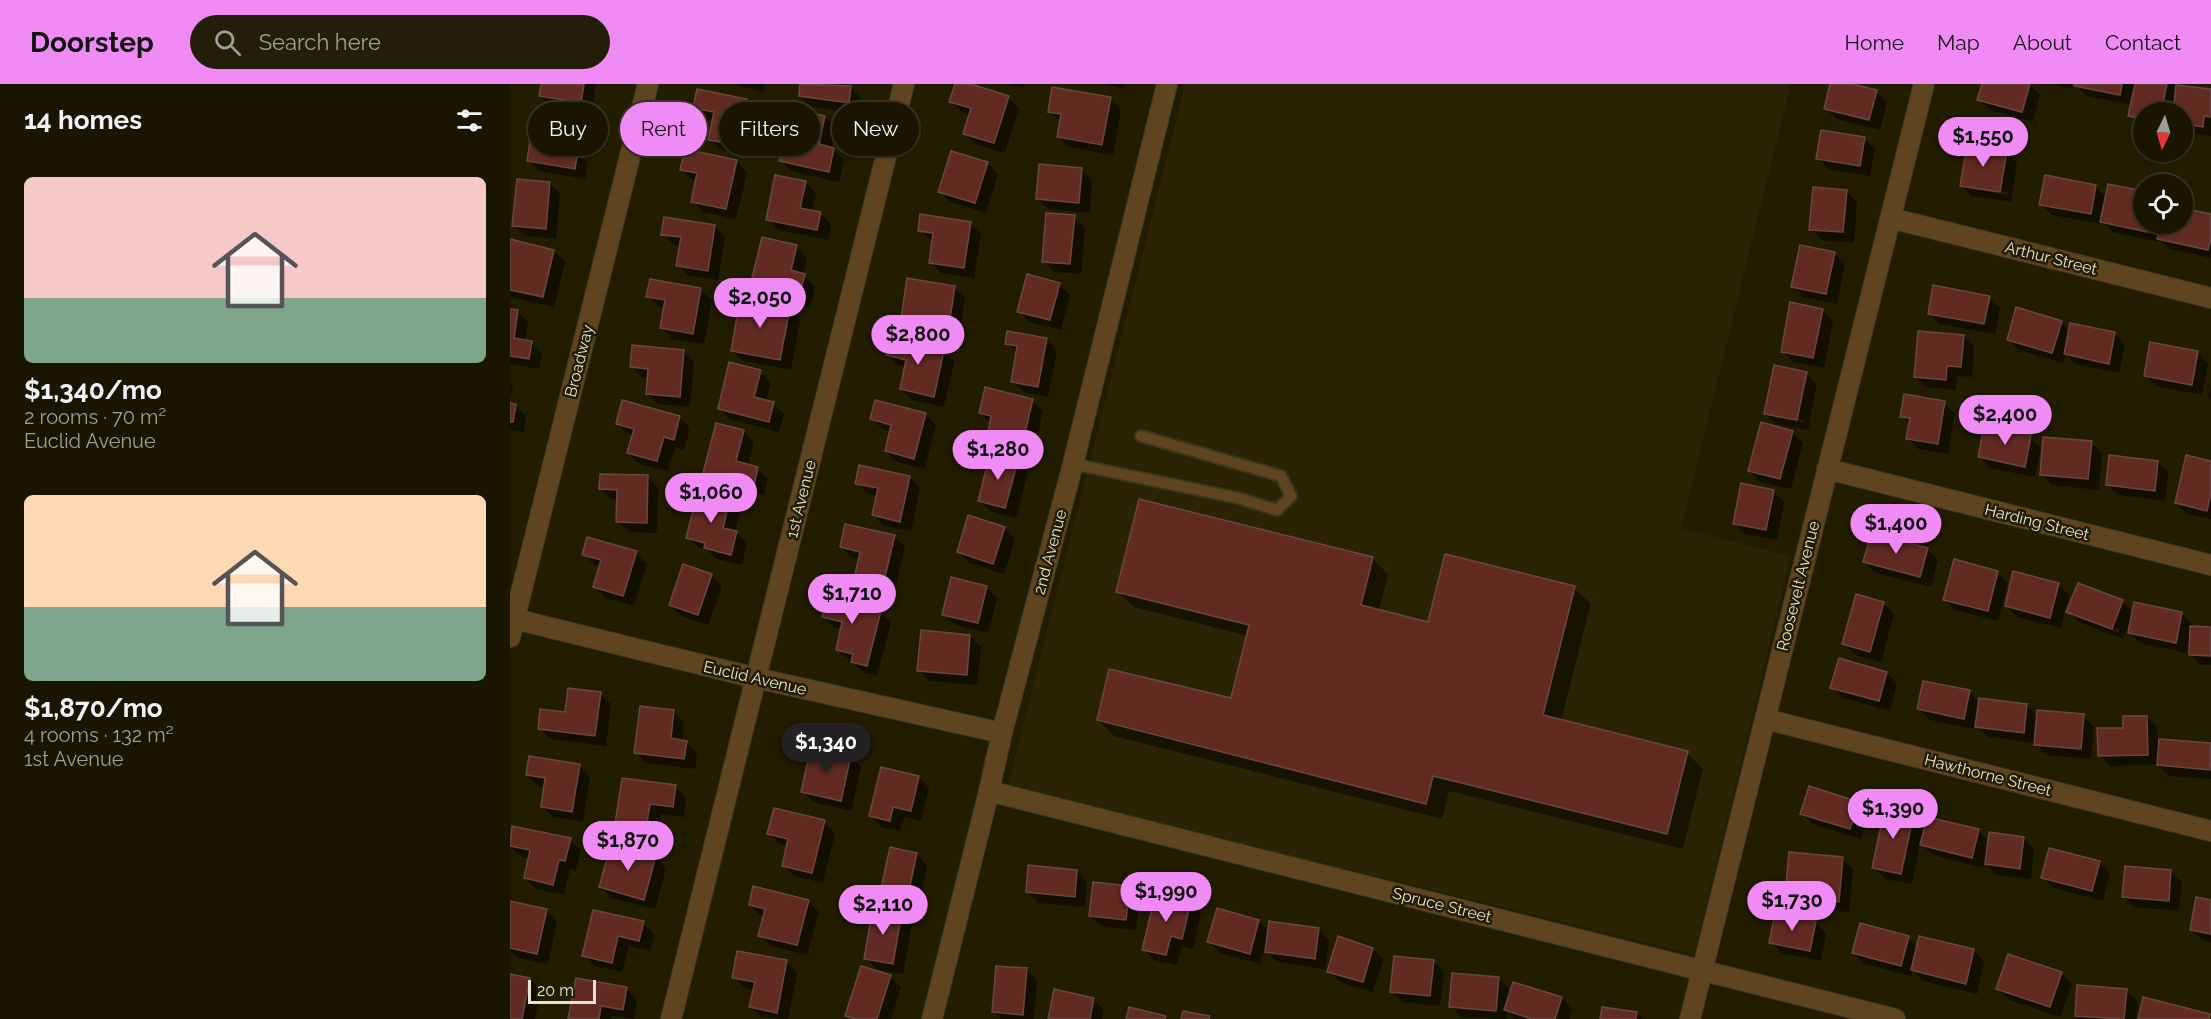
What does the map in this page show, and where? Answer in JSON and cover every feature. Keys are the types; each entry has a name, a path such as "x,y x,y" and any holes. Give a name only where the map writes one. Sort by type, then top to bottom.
{"street":[{"name":"Broadway","path":"512,625 648,84"},
{"name":"1st Avenue","path":"671,1019 904,84"},
{"name":"2nd Avenue","path":"932,1019 1002,733 1073,464 1167,84"},
{"name":"Roosevelt Avenue","path":"1690,1019 1924,84"},
{"name":"Arthur Street","path":"1890,218 2211,298"},
{"name":"Harding Street","path":"1827,470 2211,565"},
{"name":"Euclid Avenue","path":"512,625 1002,733"},
{"name":"Hawthorne Street","path":"1765,719 2211,831"},
{"name":"Spruce Street","path":"989,791 1895,1019"}],"lane":[{"path":"1073,464 1238,498 1277,510 1291,496 1281,476 1141,436"}],"shaded area":[{"path":"1185,84 1791,84 1681,528 1791,556 1694,954 1008,786"}],"building":[{"path":"541,84 584,84 581,102 539,96"},
{"path":"800,84 851,86 849,102 799,96"},
{"path":"955,84 971,84 1009,96 994,143 963,134 971,108 949,102"},
{"path":"1830,84 1853,84 1877,90 1869,120 1824,109"},
{"path":"1982,84 2030,84 2022,112 1977,100"},
{"path":"2074,84 2122,84 2120,95 2074,86"},
{"path":"2135,84 2167,84 2163,102 2133,102 2133,117 2128,116"},
{"path":"2176,85 2211,89 2211,117 2204,116 2203,127 2193,126 2193,102 2174,102"},
{"path":"1052,87 1111,97 1102,145 1057,137 1061,114 1048,112"},
{"path":"697,89 747,99 746,102 719,102 719,142 708,140 714,112 707,111 707,102 694,102"},
{"path":"820,115 825,116 820,139"},
{"path":"1821,130 1865,137 1860,166 1816,159"},
{"path":"820,144 832,147 829,172 779,161 780,156 820,156"},
{"path":"1967,144 2007,151 2000,192 1960,186"},
{"path":"951,151 988,162 975,203 938,192"},
{"path":"707,154 737,160 726,209 691,202 697,173 680,170 683,156 707,156"},
{"path":"528,155 577,156 575,169 527,161"},
{"path":"1039,164 1082,168 1079,203 1036,199"},
{"path":"775,175 806,181 800,208 821,212 817,230 766,220"},
{"path":"2045,175 2096,185 2091,214 2039,205"},
{"path":"517,179 550,182 546,229 512,226"},
{"path":"2108,184 2133,189 2133,229 2100,222"},
{"path":"1813,187 1847,190 1843,232 1809,230"},
{"path":"2193,210 2211,214 2211,238 2208,250 2157,239 2158,234 2193,234"},
{"path":"1046,213 1075,215 1070,264 1042,262"},
{"path":"920,214 971,222 964,268 929,263 933,233 918,231"},
{"path":"664,217 715,225 708,271 676,266 681,237 661,235"},
{"path":"762,237 797,245 791,270 805,274 799,297 750,286"},
{"path":"510,239 554,250 543,297 510,290"},
{"path":"1800,245 1835,252 1826,294 1791,287"},
{"path":"1027,274 1060,283 1050,320 1017,312"},
{"path":"907,278 955,286 948,332 900,325"},
{"path":"650,279 701,288 693,334 660,328 665,300 646,297"},
{"path":"1933,285 1990,296 1984,324 1928,314"},
{"path":"740,299 790,308 780,360 731,351"},
{"path":"1790,302 1823,309 1813,358 1781,352"},
{"path":"2016,307 2062,321 2052,353 2007,340"},
{"path":"510,309 518,310 514,338 532,341 529,359 510,356"},
{"path":"2070,323 2115,332 2109,364 2064,354"},
{"path":"1007,331 1047,338 1038,387 1011,382 1017,346 1005,344"},
{"path":"1918,331 1964,335 1961,367 1947,366 1946,380 1914,377"},
{"path":"890,338 944,350 934,397 900,389 906,360 886,355"},
{"path":"2150,342 2198,351 2192,385 2144,376"},
{"path":"632,345 684,350 680,397 646,394 648,369 630,367"},
{"path":"729,362 761,370 754,397 774,402 769,422 718,409"},
{"path":"1774,365 1807,372 1797,420 1764,414"},
{"path":"985,387 1033,399 1023,441 988,433 991,416 979,413"},
{"path":"1904,394 1945,401 1938,444 1906,439 1910,418 1900,417"},
{"path":"622,400 680,416 674,440 664,437 657,461 627,453 634,429 616,424"},
{"path":"875,400 926,413 914,459 885,451 891,425 870,419"},
{"path":"510,403 516,404 513,422 510,422"},
{"path":"1761,422 1793,431 1780,479 1748,471"},
{"path":"716,423 744,430 736,461 758,467 754,485 703,473"},
{"path":"1984,426 2031,435 2025,467 1978,457"},
{"path":"2043,437 2092,441 2088,479 2040,475"},
{"path":"990,454 1018,461 1005,508 978,501"},
{"path":"2109,455 2158,461 2155,491 2106,485"},
{"path":"2186,455 2211,461 2211,492 2207,511 2175,503"},
{"path":"859,465 910,476 900,522 872,515 878,488 855,484"},
{"path":"600,474 648,475 647,523 616,522 617,490 599,489"},
{"path":"1741,483 1774,490 1766,530 1733,524"},
{"path":"698,491 730,499 723,528 737,531 731,555 704,548 705,543 686,538"},
{"path":"1139,499 1373,557 1361,605 1428,622 1445,554 1575,586 1543,715 1688,751 1667,834 1433,776 1426,804 1097,720 1109,669 1231,698 1249,625 1116,592"},
{"path":"968,515 1005,527 993,564 957,552"},
{"path":"845,524 895,535 883,585 854,579 860,552 840,547"},
{"path":"1871,533 1928,548 1920,577 1863,562"},
{"path":"587,537 637,551 623,596 593,587 601,560 582,555"},
{"path":"1954,559 1998,571 1988,611 1943,600"},
{"path":"683,564 712,574 698,615 669,605"},
{"path":"2013,571 2059,583 2050,618 2005,606"},
{"path":"951,577 987,586 978,623 942,615"},
{"path":"2078,583 2123,600 2112,629 2066,612"},
{"path":"829,588 854,594 852,604 881,611 867,666 851,662 853,654 836,650 842,622 822,617"},
{"path":"1856,594 1884,602 1870,652 1842,644"},
{"path":"2134,602 2182,612 2176,643 2128,633"},
{"path":"2190,626 2211,627 2211,656 2189,655"},
{"path":"921,630 970,635 967,675 917,671"},
{"path":"1839,658 1887,672 1879,701 1830,688"},
{"path":"1923,681 1970,690 1964,719 1917,709"},
{"path":"568,688 601,692 595,736 538,729 540,709 565,712"},
{"path":"1979,698 2027,704 2024,733 1975,727"},
{"path":"640,706 674,710 671,738 687,741 684,759 634,753"},
{"path":"2037,710 2084,714 2081,749 2034,745"},
{"path":"2123,716 2147,716 2148,755 2098,756 2097,728 2123,728"},
{"path":"2159,739 2211,743 2210,770 2157,765"},
{"path":"811,746 851,755 841,801 801,792"},
{"path":"529,756 580,764 572,812 541,807 545,778 526,775"},
{"path":"881,767 919,776 911,811 893,807 890,821 869,816"},
{"path":"622,778 676,785 673,807 650,804 646,829 615,824"},
{"path":"1809,786 1859,802 1850,829 1800,814"},
{"path":"1885,807 1914,813 1901,874 1872,868"},
{"path":"774,808 825,820 812,873 782,866 788,839 767,834"},
{"path":"1927,817 1979,829 1972,858 1920,845"},
{"path":"512,826 571,838 565,861 559,860 553,885 524,878 530,850 510,846"},
{"path":"1989,832 2024,837 2020,869 1985,864"},
{"path":"611,844 656,856 644,900 599,887"},
{"path":"890,847 917,853 906,904 879,898"},
{"path":"2049,848 2100,861 2092,891 2041,878"},
{"path":"1789,852 1843,857 1839,902 1785,897"},
{"path":"1028,865 1077,870 1075,897 1026,892"},
{"path":"2125,866 2171,870 2169,901 2122,897"},
{"path":"1093,882 1130,886 1126,920 1089,916"},
{"path":"753,886 809,900 797,945 758,936 765,909 749,905"},
{"path":"1156,892 1191,902 1182,939 1171,936 1166,955 1142,950"},
{"path":"2196,897 2211,900 2211,934 2190,930"},
{"path":"510,901 547,909 537,954 510,948"},
{"path":"873,907 902,912 893,964 864,959"},
{"path":"1217,908 1259,920 1250,954 1207,942"},
{"path":"593,910 644,921 639,941 618,936 612,963 582,956"},
{"path":"1775,913 1816,921 1810,951 1769,943"},
{"path":"1269,921 1319,928 1315,959 1265,952"},
{"path":"1860,923 1909,936 1901,966 1852,953"},
{"path":"1338,936 1373,948 1363,982 1327,972"},
{"path":"1919,936 1974,949 1966,984 1911,970"},
{"path":"737,951 787,960 777,1013 749,1007 755,982 732,978"},
{"path":"2008,954 2062,972 2050,1007 1996,989"},
{"path":"1394,956 1434,960 1430,996 1390,992"},
{"path":"861,966 891,975 877,1019 855,1019 845,1016"},
{"path":"996,966 1027,968 1023,1015 992,1012"},
{"path":"1452,973 1499,977 1496,1011 1449,1007"},
{"path":"510,974 530,978 522,1019 510,1019"},
{"path":"576,978 627,987 623,1010 601,1006 599,1019 568,1019"},
{"path":"1513,982 1562,997 1555,1019 1532,1019 1504,1010"},
{"path":"2077,985 2127,989 2124,1019 2075,1016"},
{"path":"1054,989 1094,998 1090,1019 1048,1019"},
{"path":"2143,997 2210,1014 2209,1019 2138,1019"},
{"path":"1129,1007 1166,1016 1165,1019 1126,1019"},
{"path":"1602,1007 1637,1012 1636,1019 1600,1019"},
{"path":"1183,1011 1210,1016 1209,1019 1181,1019"}]}
